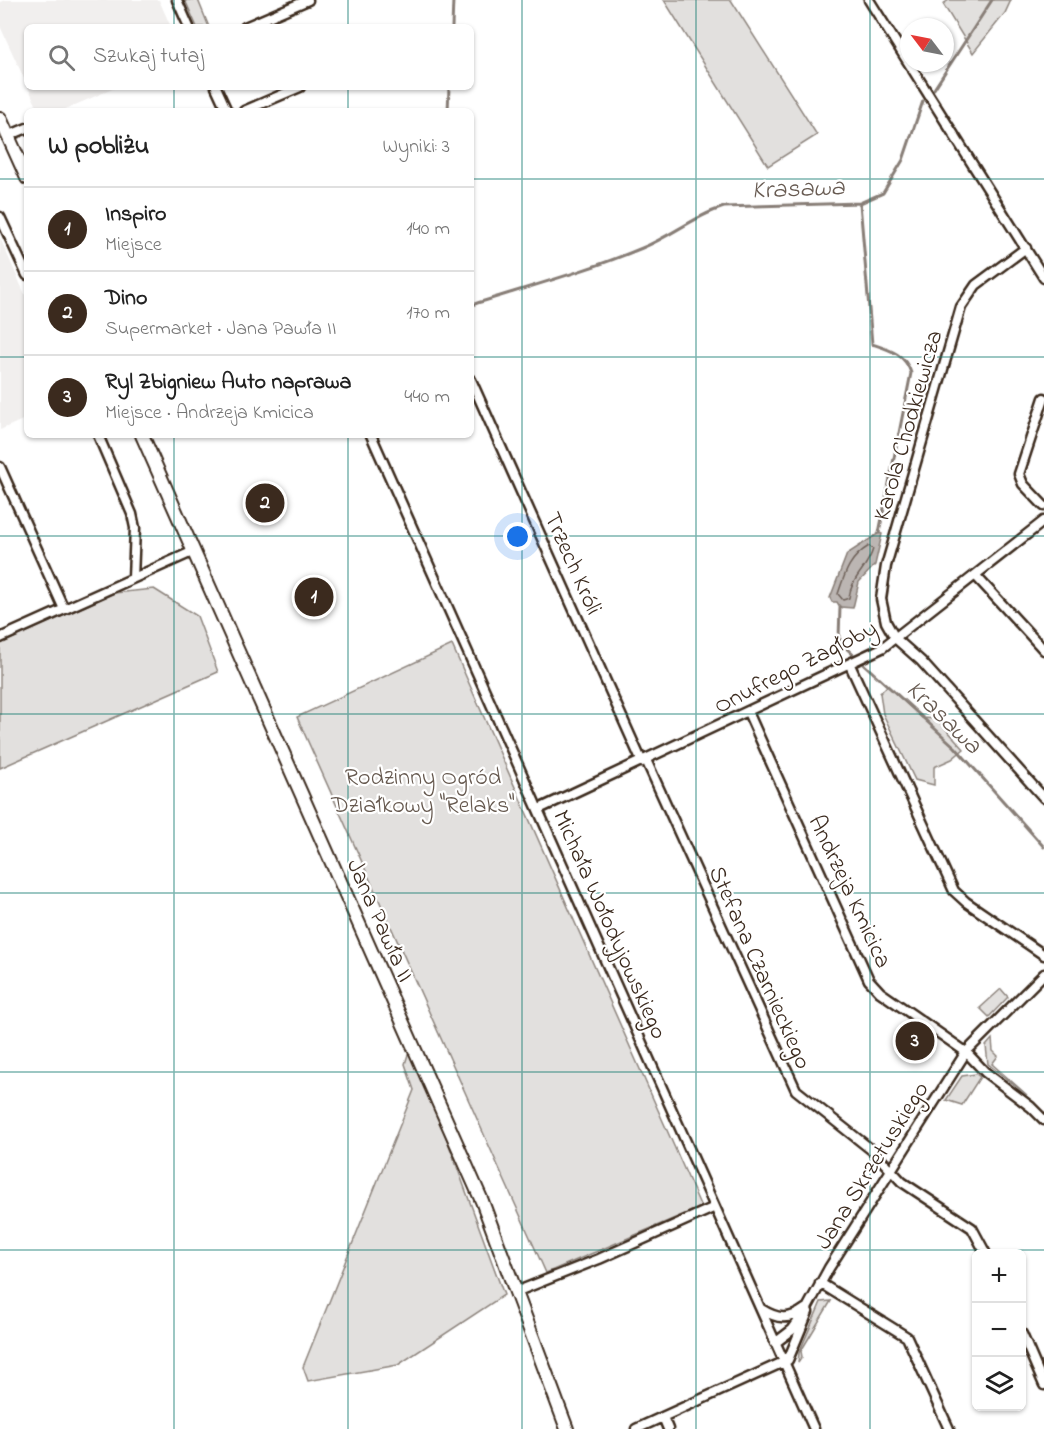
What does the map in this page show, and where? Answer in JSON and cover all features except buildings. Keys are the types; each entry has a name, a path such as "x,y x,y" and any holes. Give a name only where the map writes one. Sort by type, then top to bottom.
{"main road":[{"path":"0,117 24,171"},
{"name":"Jana Pawła II","path":"143,438 464,1159 518,1291 567,1429"}],"street":[{"path":"177,0 188,24"},
{"path":"252,24 308,0"},
{"path":"869,0 1044,278"},
{"path":"217,90 226,108"},
{"path":"251,108 293,90"},
{"path":"8,136 24,129"},
{"path":"0,217 24,269"},
{"name":"Karola Chodkiewicza","path":"894,638 886,622 881,600 884,576 962,307 976,285 1026,248"},
{"name":"Trzech Króli","path":"474,387 644,761"},
{"path":"1044,398 1019,474 1023,484 1044,506"},
{"path":"99,438 132,514 135,528 133,578"},
{"name":"Michała Wołodyjowskiego","path":"372,438 814,1429"},
{"path":"0,466 63,609"},
{"name":"Onufrego Zagłoby","path":"539,809 863,658 894,638 1044,521"},
{"path":"0,638 194,551"},
{"path":"975,575 1044,650"},
{"path":"894,638 921,662 1044,798"},
{"path":"852,663 954,891 966,902 1044,955"},
{"name":"Andrzeja Kmicica","path":"748,712 869,980 880,992 966,1052 985,1072 1031,1107 1044,1120"},
{"name":"Stefana Czarnieckiego","path":"644,761 790,1082 800,1095 873,1151 890,1172 972,1228 983,1249"},
{"name":"Jana Skrzetuskiego","path":"784,1362 790,1356 820,1283 966,1052 1044,974"},
{"path":"518,1291 599,1259 715,1207"},
{"path":"820,1283 907,1337 949,1429"},
{"path":"760,1309 778,1318 791,1318 811,1302"},
{"name":"Jana Skrzetuskiego","path":"775,1343 792,1330 811,1302"},
{"path":"1026,1343 1044,1385"},
{"path":"636,1429 784,1362"},
{"path":"663,1417 668,1429"}],"shaded area":[{"path":"5,0 159,0 170,24 24,24 24,78 0,26 0,2"},
{"path":"29,90 110,90 68,108 38,108"},
{"path":"0,238 24,292 24,419 0,430"}],"green space":[{"path":"185,0 198,0 208,24 196,24"},
{"path":"664,0 731,0 817,135 768,166"},
{"path":"949,0 1011,0 1005,13 973,53 954,22 954,18 952,18 943,4"},
{"path":"154,589 197,616 218,672 0,768 0,644 114,593"},
{"name":"Rodzinny Ogród Działkowy \"Relaks\"","path":"452,645 701,1207 546,1273 297,717"},
{"path":"887,686 922,718 937,719 964,749 952,759 934,767 934,785 915,780 883,714 880,693"},
{"path":"1001,989 1008,997 989,1017 980,1008"},
{"path":"992,1039 993,1051 998,1056 992,1064 1027,1095 988,1064 986,1046"},
{"path":"410,1048 431,1096 504,1295 398,1365 308,1381 303,1367 414,1090 405,1064"},
{"path":"976,1074 980,1077 962,1105 946,1100 962,1076"},
{"path":"831,1301 801,1351 802,1357 798,1363 799,1353 821,1302"}],"water":[{"path":"879,533 882,534 875,565 859,582 853,608 840,607 830,598 847,554"}],"waterway":[{"name":"Krasawa","path":"452,24 453,0"},
{"path":"934,89 992,0"},
{"name":"Krasawa","path":"448,108 449,90"},
{"path":"860,203 883,193 903,160 923,101"},
{"name":"Krasawa","path":"474,304 621,256 724,207 860,203 872,344 901,357 911,373 879,533"},
{"name":"Krasawa","path":"840,607 839,638 847,649 955,747 1044,847"}],"place":[{"name":"Dino","path":"265,503"},
{"name":"Inspiro","path":"314,597"},
{"name":"Ryl Zbigniew Auto naprawa","path":"915,1041"}]}
